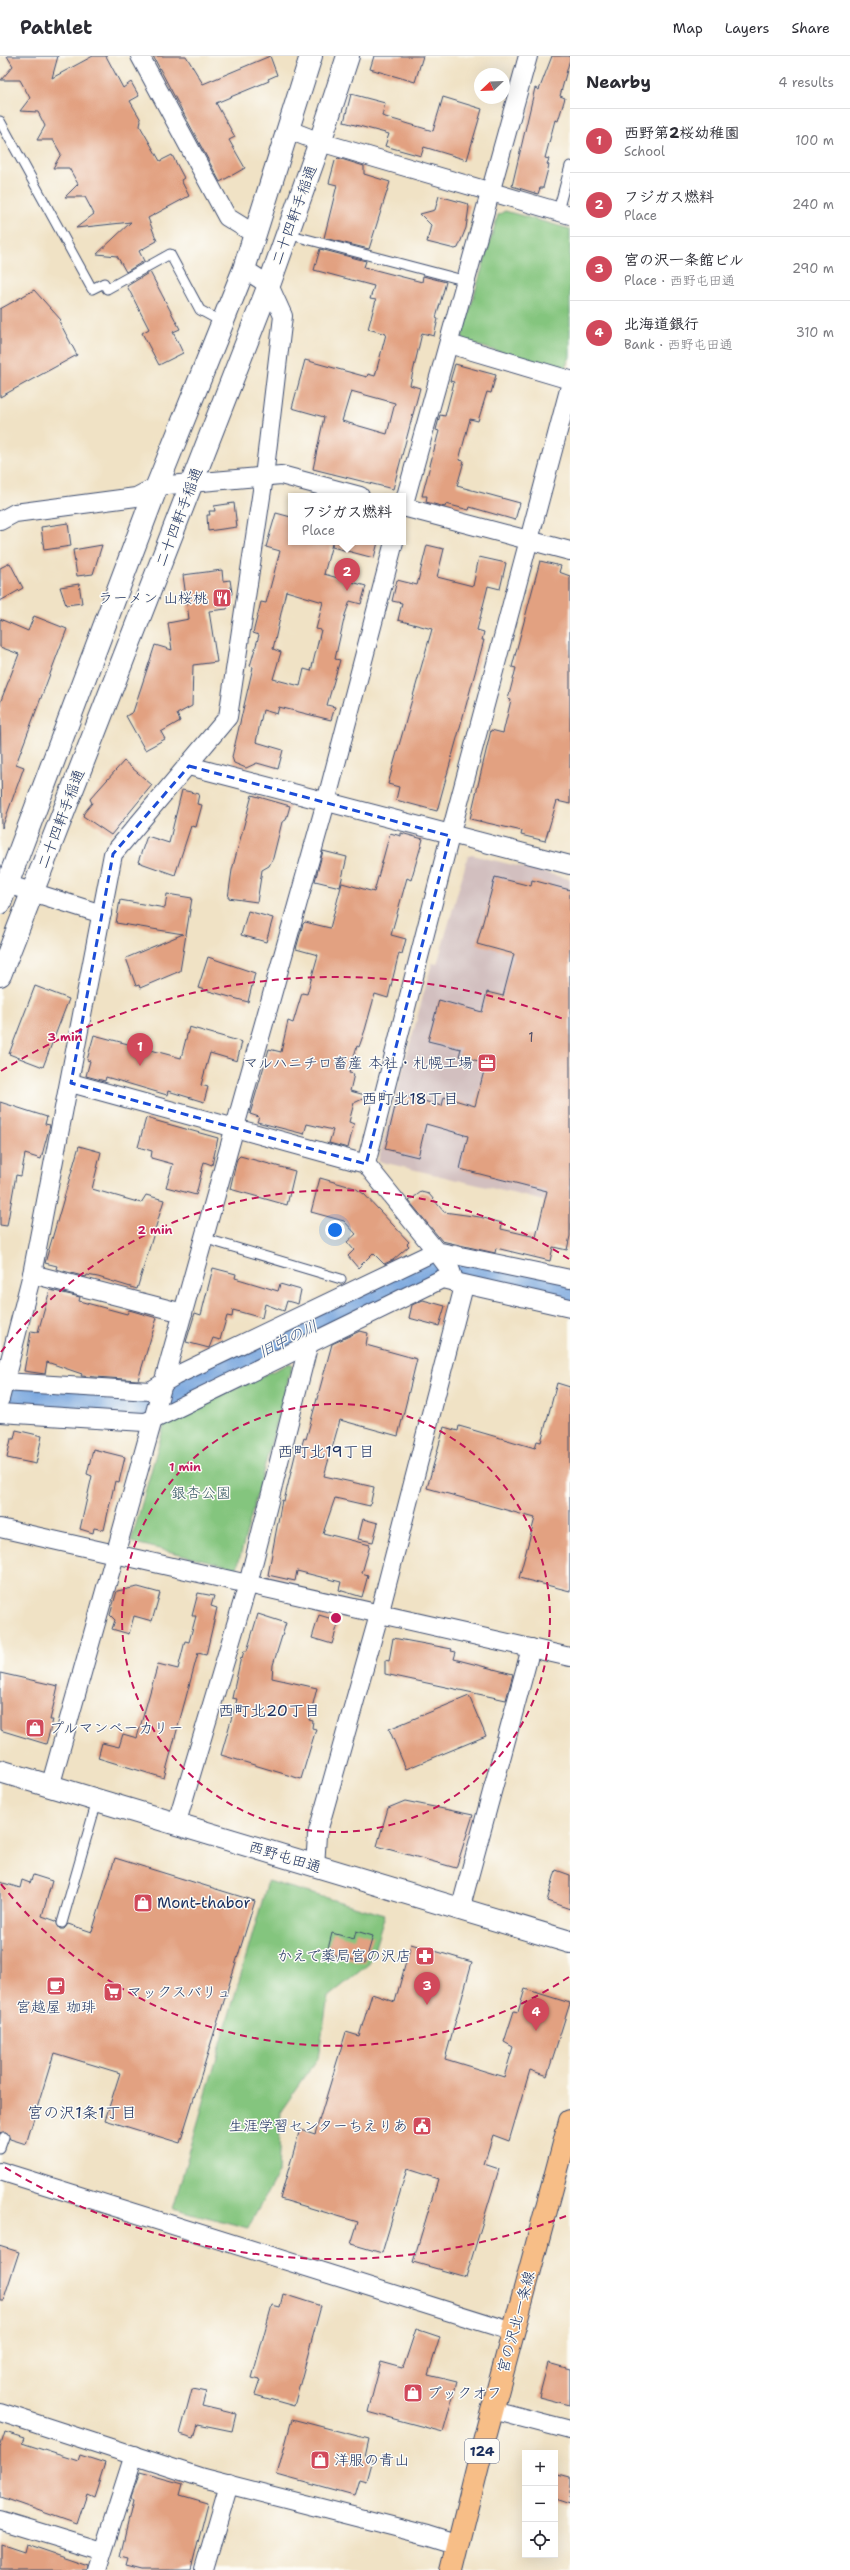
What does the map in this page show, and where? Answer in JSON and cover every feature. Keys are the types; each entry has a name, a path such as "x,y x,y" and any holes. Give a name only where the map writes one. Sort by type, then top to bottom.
{"main road":[{"name":"宮の沢北一条線","path":"452,2570 492,2410 570,2121"}],"street":[{"path":"140,56 227,217 256,235"},
{"name":"二十四軒手稲通","path":"2,889 157,486 244,269 256,235 311,56"},
{"name":"二十四軒手稲通","path":"0,975 269,285 320,142 348,56"},
{"path":"406,496 492,192 528,56"},
{"path":"289,130 320,142 564,213"},
{"path":"244,269 269,285 282,316 264,477 228,717 189,766 113,854 32,1274 2,1390 150,1391 449,1270 570,1279"},
{"path":"449,344 570,380"},
{"path":"366,1164 450,836 570,386"},
{"path":"0,521 14,513 136,497 157,486 281,475 349,493"},
{"path":"406,508 570,551"},
{"path":"50,1787 326,802 393,545"},
{"path":"189,766 450,836 570,865"},
{"path":"2,889 33,892 102,914"},
{"path":"70,1083 366,1164 449,1270 570,1308"},
{"path":"0,1413 144,1422 442,1279 449,1270"},
{"path":"315,1867 317,1835 379,1615 449,1270"},
{"path":"32,1274 183,1313"},
{"path":"176,1825 248,1584 309,1343"},
{"path":"0,1528 570,1657"},
{"path":"460,1910 531,1648"},
{"name":"西野屯田通","path":"0,1771 315,1867 570,1942"},
{"path":"0,2171 514,2332"},
{"path":"492,2410 570,2430"},
{"path":"0,2412 134,2456 229,2484 427,2535 459,2546"},
{"path":"97,2570 134,2456"},
{"path":"204,2570 229,2484"},
{"path":"0,2520 102,2551"}],"lane":[{"path":"0,121 92,289 104,283 107,289 170,254 200,310 222,322"},
{"path":"564,213 570,166"},
{"path":"287,234 467,281"},
{"path":"203,1238 341,1279"},
{"path":"62,1922 97,1801"},
{"path":"0,2148 4,2137"}],"highlighted area":[{"path":"189,766 450,836 366,1164 71,1083 113,854"}],"shaded area":[{"name":"マルハニチロ畜産 本社・札幌工場","path":"473,855 570,879 570,1207 378,1161 432,963 437,964 468,856"}],"green space":[{"path":"505,211 570,229 570,357 564,370 465,342 462,336 498,215"},
{"name":"銀杏公園","path":"290,1363 292,1366 237,1568 131,1542 165,1422"},
{"path":"268,1881 385,1915 370,1963 328,1997 318,2058 281,2111 278,2173 248,2228 173,2208"}],"building":[{"path":"7,56 58,56 52,78 93,56 106,56 123,88 131,82 139,96 130,101 141,120 140,126 160,161 172,155 184,178 181,180 189,196 148,218 157,241 139,251 144,261 126,272 117,256 97,254 131,222 76,228 94,214 85,197 65,197 78,184 69,168 53,168 61,154 53,140 37,140 45,126 38,112 20,111 30,98 20,80 1,80 13,66"},
{"path":"153,56 186,56 203,84 270,56 277,75 268,79 269,81 216,103 235,137 229,140 245,168 220,182"},
{"path":"374,56 423,56 415,82 370,69"},
{"path":"552,56 570,56 570,59 560,96 565,98 558,121 555,120 545,158 549,159 547,164 549,165 543,188 540,188 538,194 512,186 535,88 539,90"},
{"path":"351,94 385,103 382,116 433,131 443,97 482,109 467,160 424,147 421,156 385,146 389,134 344,122"},
{"path":"338,158 364,166 364,174 390,182 369,249 324,238 337,185 329,183 335,161"},
{"path":"439,196 468,204 469,207 466,228 458,248 455,249 427,242 431,225 420,214 435,210"},
{"path":"320,249 366,261 364,267 422,282 423,276 446,282 436,318 438,319 434,336 422,333 410,385 420,388 393,489 313,469 324,417 292,408 305,360 367,377 368,374 375,376 386,334 368,329 376,300 370,299 374,286 314,270","holes":["351,391 395,403 387,434 342,421"]},
{"path":"150,272 180,329 173,332 183,353 159,365 142,333 149,329 127,286"},
{"path":"34,290 61,320 59,321 77,355 0,397 0,309"},
{"path":"455,364 496,375 491,393 487,392 478,421 470,419 459,460 464,461 457,486 520,503 515,520 470,507 469,510 446,504 445,507 426,502 427,496 422,496 439,431 436,430 440,415 445,416 454,382 450,381"},
{"path":"234,503 237,527 208,531 207,515 210,515 209,511 215,511 214,506"},
{"path":"276,513 288,516 288,545 332,545 324,574 366,586 361,604 350,601 345,615 335,659 340,660 327,705 335,707 331,720 279,707 277,714 263,710 256,742 283,750 278,769 257,763 246,768 234,763 232,757 253,667 250,666 259,635 253,633 261,602 266,603 280,551 266,547","holes":["286,591 323,602 316,629 321,630 311,671 304,669 300,686 273,679 281,652 273,649"]},
{"path":"68,523 71,546 44,550 41,527"},
{"path":"102,545 93,574 77,576 73,550"},
{"path":"332,545 377,545 374,558 332,547"},
{"path":"427,545 444,549 437,577 473,586 479,557 506,563 500,589 488,586 477,630 484,632 482,640 484,640 437,811 396,800 399,787 388,784 432,629 398,620 402,603 392,601 397,580 417,585"},
{"path":"540,561 561,566 559,572 570,576 570,804 557,801 545,841 521,835 522,831 470,819 491,730 503,733 511,700 508,699 516,668 512,667"},
{"path":"10,563 23,588 0,601 0,568"},
{"path":"222,570 223,581 230,580 232,593 227,609 209,611 217,662 193,665 192,706 177,714 180,721 161,732 165,739 145,750 126,716 133,712 155,645 172,650 168,623 189,619 183,575"},
{"path":"79,584 82,603 66,605 60,587"},
{"path":"34,616 67,629 16,764 24,767 2,828 0,703 19,654 0,647 0,619 28,631"},
{"path":"124,761 152,785 111,835 83,816 92,803 90,799"},
{"path":"182,790 199,794 197,804 202,805 196,827 191,826 175,875 138,862 147,836 169,843"},
{"path":"252,795 290,806 286,820 282,822 273,858 269,866 262,870 257,902 228,898 232,870"},
{"path":"390,833 401,836 401,833 423,839 411,880 407,878 391,935 406,939 402,954 399,953 388,998 375,994 365,1030 359,1047 357,1046 349,1073 354,1074 350,1091 369,1096 354,1103 349,1122 354,1124 348,1148 329,1143 333,1130 307,1124 304,1134 257,1122 259,1117 250,1114 269,1049 281,1052 288,1021 293,1023 302,993 307,994 318,955 296,949 303,924 305,922 330,928 342,883 374,892"},
{"path":"323,851 347,857 340,887 315,881"},
{"name":"マルハニチロ畜産 本社・札幌工場","path":"495,877 531,886 532,880 570,890 570,1236 567,1250 553,1247 550,1261 496,1248 495,1253 442,1241 409,1201 421,1192 429,1194 444,1212 480,1217 502,1223 501,1229 536,1237 547,1191 460,1169 468,1136 426,1124 418,1157 385,1149 398,1094 442,1106 444,1097 475,1106 486,1063 459,1056 461,1049 428,1041 439,1000 482,1012 487,992 503,996 514,954 477,944"},
{"path":"167,894 192,898 180,971 140,988 139,985 136,986 126,958 183,934 116,923 120,900 165,908"},
{"path":"248,911 273,918 266,942 241,935"},
{"path":"208,957 255,973 248,1002 198,988"},
{"path":"35,986 69,999 43,1067 9,1054"},
{"path":"189,1027 242,1042 237,1061 210,1053 201,1085 208,1087 204,1102 168,1091 167,1095 106,1077 105,1081 86,1076 90,1061 87,1060 94,1035 181,1058"},
{"path":"0,1102 47,1117 45,1124 50,1125 41,1159 25,1154 21,1176 16,1175 7,1226 0,1225"},
{"path":"146,1118 218,1138 212,1165 204,1162 196,1195 166,1187 173,1164 151,1158 152,1151 138,1147"},
{"path":"79,1146 101,1152 92,1189 141,1203 146,1195 164,1200 137,1289 98,1277 87,1275 86,1277 56,1269 57,1266 45,1263"},
{"path":"240,1156 295,1171 287,1205 230,1189 237,1159"},
{"path":"320,1178 355,1188 364,1194 409,1242 407,1244 409,1246 393,1260 384,1264 373,1253 358,1268 348,1256 354,1250 347,1242 356,1234 344,1221 311,1212"},
{"path":"213,1268 236,1274 235,1278 278,1291 280,1284 301,1290 298,1304 287,1301 284,1311 265,1304 262,1318 233,1310 232,1317 227,1316 220,1340 213,1338 209,1348 186,1342 195,1313 201,1315"},
{"path":"50,1290 80,1297 79,1301 127,1314 129,1310 157,1318 138,1380 81,1376 82,1374 47,1362 45,1374 24,1371 31,1331 38,1332"},
{"path":"423,1300 445,1306 439,1326 409,1318 412,1305"},
{"path":"360,1331 368,1333 366,1345 417,1359 398,1436 340,1420 324,1476 374,1487 370,1506 335,1498 323,1533 370,1545 362,1573 368,1575 362,1597 339,1590 341,1582 297,1571 295,1581 268,1575 282,1500 284,1501 297,1447 301,1448 304,1438 306,1439 332,1344"},
{"path":"557,1383 570,1387 570,1591 519,1578 535,1518 427,1488 444,1427 458,1431 459,1426 535,1448 537,1441 541,1442"},
{"path":"16,1430 42,1436 36,1464 7,1458 11,1439 14,1439"},
{"path":"93,1449 125,1457 119,1482 115,1481 104,1530 94,1528 93,1533 80,1529 92,1476 87,1474"},
{"path":"363,1519 378,1523 373,1542 358,1539"},
{"path":"138,1587 160,1593 152,1621 134,1616 129,1634 112,1629 115,1620 110,1615 117,1591"},
{"path":"198,1593 214,1596 211,1606 217,1608 206,1655 198,1653 164,1778 98,1758 102,1743 119,1747 123,1734 137,1738 158,1664 178,1669 185,1641 189,1642 196,1616 192,1616"},
{"path":"258,1614 286,1623 273,1665 272,1678 317,1688 309,1720 313,1721 312,1728 316,1729 301,1779 221,1755 237,1699 232,1698 241,1657 242,1658 244,1651 247,1651"},
{"path":"319,1615 339,1621 332,1644 312,1638"},
{"path":"393,1638 452,1649 451,1651 456,1652 454,1659 513,1674 506,1700 385,1674 385,1660 389,1661"},
{"path":"0,1673 58,1686 50,1720 53,1720 46,1744 0,1730"},
{"path":"469,1696 486,1736 406,1769 389,1729"},
{"path":"405,1801 473,1815 456,1868 377,1846 388,1808"},
{"name":"マックスバリュ","path":"115,1858 255,1901 180,2143 105,2120 120,2073 54,2053 26,2144 10,2139 6,2132 0,2133 0,1882 20,1888 22,1880 30,1883 33,1875 52,1881 42,1916 56,1921 60,1929 64,1929 68,1924 92,1932"},
{"path":"556,1870 570,1875 570,1909 547,1901"},
{"path":"356,1931 373,1936 365,1963 327,1953 332,1933 354,1939"},
{"path":"411,1944 472,1962 445,2059 504,2077 513,2047 504,2042 514,2011 518,2012 525,1989 570,2003 547,2076 530,2070 509,2141 493,2135 484,2164 499,2169 466,2277 413,2262 438,2179 407,2169 382,2253 351,2244 358,2222 280,2199 300,2129 315,2134 346,2032 359,2036 372,1994 395,2002"},
{"path":"0,2246 19,2252 3,2301 0,2301"},
{"path":"283,2294 321,2306 294,2406 255,2395 260,2380 252,2378 272,2305 280,2307"},
{"path":"416,2329 440,2337 428,2375 457,2382 443,2432 368,2412 381,2362 403,2368"},
{"path":"548,2363 570,2369 570,2405 539,2397"},
{"path":"192,2389 206,2392 202,2406 236,2414 232,2431 198,2424 194,2438 180,2434"},
{"path":"292,2419 369,2439 365,2457 372,2459 366,2481 359,2479 354,2496 277,2475"},
{"path":"5,2432 24,2438 22,2443 78,2461 80,2455 105,2463 94,2497 87,2494 77,2524 0,2497 0,2448"},
{"path":"140,2472 183,2484 180,2495 208,2503 191,2570 142,2570 126,2566 128,2559 120,2557 133,2501 131,2497"},
{"path":"558,2474 570,2477 570,2504 558,2500"},
{"path":"0,2544 24,2552 26,2544 88,2565 87,2570 0,2570"}],"waterway":[{"name":"旧中の川","path":"0,1397 80,1399 136,1405 172,1396 427,1270 459,1264 570,1291"}],"place":[{"name":"フジガス燃料","path":"347,591"},
{"name":"ラーメン 山桜桃","path":"222,598"},
{"name":"マルハニチロ畜産 本社・札幌工場","path":"487,1063"},
{"name":"西野第2桜幼稚園","path":"140,1066"},
{"name":"プルマンベーカリー","path":"35,1728"},
{"name":"Mont-thabor","path":"143,1903"},
{"name":"かえで薬局宮の沢店","path":"425,1956"},
{"name":"宮越屋 珈琲","path":"56,1986"},
{"name":"マックスバリュ","path":"113,1992"},
{"name":"宮の沢一条館ビル","path":"427,2005"},
{"name":"北海道銀行","path":"536,2031"},
{"name":"生涯学習センターちえりあ","path":"422,2126"},
{"name":"ブックオフ","path":"413,2393"},
{"name":"洋服の青山","path":"320,2460"}],"district":[{"name":"西町北18丁目","path":"410,1098"},
{"name":"西町北19丁目","path":"326,1451"},
{"name":"西町北20丁目","path":"269,1710"},
{"name":"宮の沢1条1丁目","path":"82,2112"}]}
